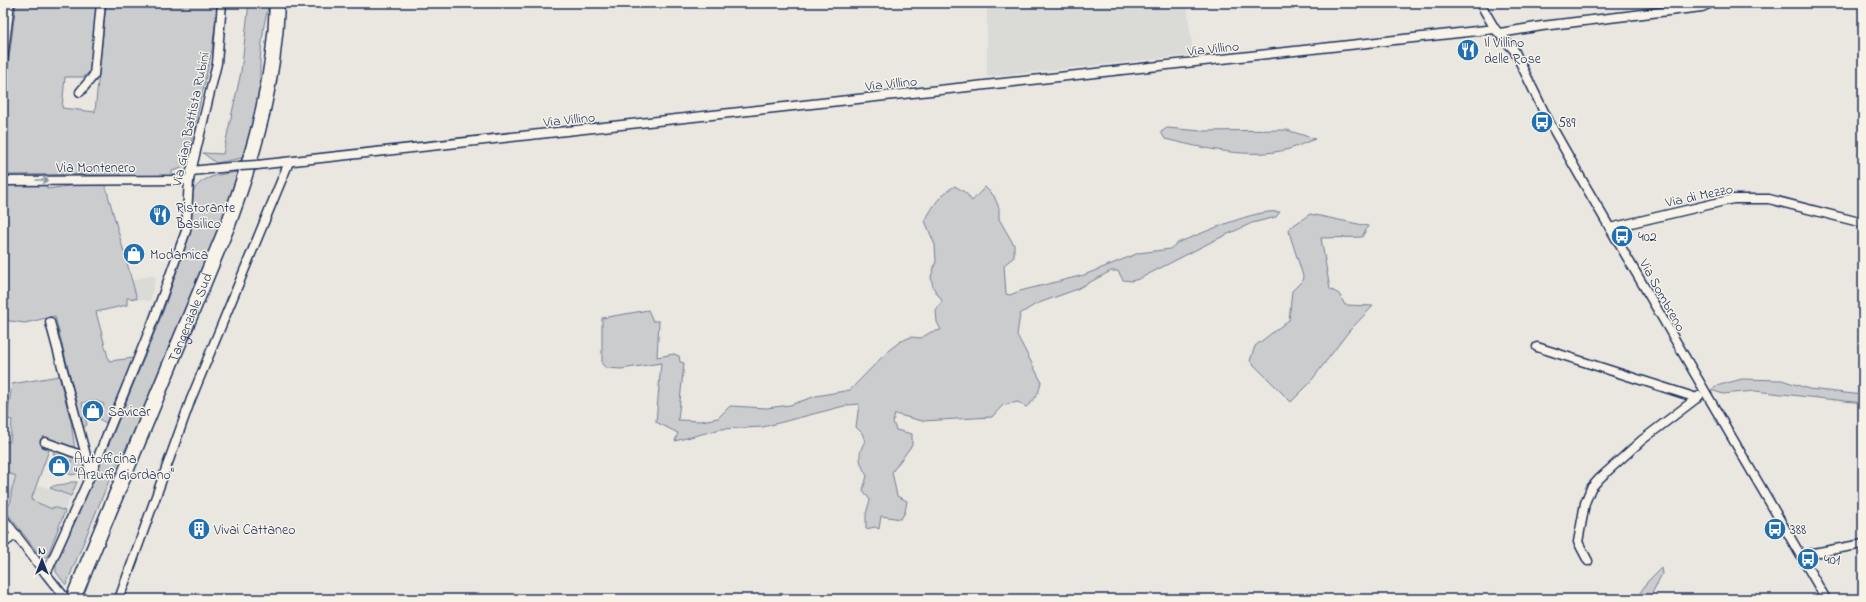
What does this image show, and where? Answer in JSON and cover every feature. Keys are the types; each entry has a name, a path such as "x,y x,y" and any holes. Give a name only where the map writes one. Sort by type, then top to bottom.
{"highway":[{"name":"Tangenziale Sud","path":"71,598 229,222 245,178 262,117 268,83 277,3"}],"street":[{"path":"3,59 10,3"},
{"path":"80,92 94,75 101,3"},
{"name":"Via Gian Battista Rubini","path":"46,574 90,474 154,319 186,231 189,180 217,63 222,3"},
{"name":"Via Sombreno","path":"1480,3 1497,31 1514,50 1548,120 1704,392 1826,599"},
{"name":"Via Villino","path":"191,171 289,162 1497,31 1702,7 1711,3"},
{"path":"119,599 191,399 289,162"},
{"name":"Via Montenero","path":"3,180 189,180"},
{"name":"Via di Mezzo","path":"1610,228 1734,199 1769,199 1863,223"},
{"path":"50,322 90,474"},
{"path":"1536,347 1697,398"},
{"path":"1588,561 1578,542 1585,503 1592,488 1600,478 1642,440 1704,392"},
{"path":"45,442 86,457"},
{"path":"3,518 46,574 71,598"},
{"path":"3,544 16,534"},
{"path":"1802,557 1808,554 1863,544"}],"shaded area":[{"path":"16,3 98,3 90,71 84,77 65,77 62,108 95,112 106,3 218,3 212,50 190,147 189,166 172,171 172,178 120,178 120,174 3,175 3,107"},
{"path":"249,3 269,3 264,25 260,60 260,85 253,124 242,158 216,163 203,153 223,154 241,72"},
{"path":"987,3 1187,3 1193,55 987,77"},
{"path":"1167,128 1201,131 1287,130 1315,139 1292,148 1274,152 1227,152 1165,139 1161,132"},
{"path":"238,172 224,215 136,428 108,483 66,585 56,572 56,564 111,439 164,309 191,229 193,192 201,182 206,179"},
{"path":"47,184 47,189 83,184 105,184 137,299 127,298 127,305 96,312 109,361 134,358 106,423 99,419 104,404 93,400 82,403 87,425 83,428 55,316 25,323 3,320 3,186"},
{"path":"955,186 966,193 972,201 985,187 994,196 999,208 999,219 1014,245 1014,257 1004,265 1006,294 1010,295 1020,291 1084,275 1139,253 1170,249 1177,243 1244,218 1270,212 1280,212 1276,217 1252,223 1139,279 1131,281 1123,280 1118,271 1111,271 1075,290 1036,304 1020,314 1017,335 1041,381 1040,389 1036,396 1026,407 1018,402 1003,405 992,417 922,421 895,414 893,422 896,430 912,434 912,445 892,472 897,496 907,501 905,512 901,519 881,516 879,529 875,527 866,529 866,514 870,500 863,490 867,476 862,467 860,458 862,446 865,441 862,433 856,427 859,404 848,405 763,427 721,429 675,441 678,433 656,422 661,363 621,369 606,368 602,364 602,318 648,310 653,321 659,321 657,357 674,354 679,356 680,362 684,363 678,420 701,421 718,418 730,406 767,408 790,405 816,396 850,390 889,350 901,341 911,337 921,338 931,332 941,330 937,322 936,311 942,301 933,287 931,277 936,261 935,245 925,221 937,201"},
{"path":"1310,214 1368,226 1362,237 1321,238 1330,289 1339,294 1345,305 1373,306 1349,331 1308,385 1291,402 1250,361 1255,346 1289,320 1292,291 1304,279 1288,229"},
{"path":"149,276 156,276 150,301 137,299 130,281"},
{"path":"59,376 71,422 75,450 43,437 42,447 49,450 31,500 52,509 53,507 65,511 47,557 41,557 5,510 11,502 11,492 16,476 3,471 4,441 10,442 12,420 7,419 12,384"},
{"path":"1742,379 1782,380 1809,389 1863,395 1863,403 1755,391 1723,394 1711,390 1716,386"},
{"path":"55,450 85,462 82,472 72,475 67,473 72,461 53,454"},
{"path":"3,471 16,476 11,492 11,502 5,510 3,507 5,502 3,499"},
{"path":"77,482 71,496 50,488 66,484"},
{"path":"36,484 71,496 65,511 53,507 52,509 30,500"},
{"path":"1661,568 1662,574 1649,599 1636,599 1648,581"}],"place":[{"name":"Il Villino delle Rose","path":"1468,50"},
{"name":"589","path":"1542,122"},
{"name":"Ristorante Basilico","path":"160,215"},
{"name":"402","path":"1622,236"},
{"name":"Modamica","path":"134,254"},
{"name":"Savicar","path":"93,411"},
{"name":"Autofficina \"Arzuffi Giordano\"","path":"59,466"},
{"name":"Vivai Cattaneo","path":"199,529"},
{"name":"388","path":"1775,529"},
{"name":"401","path":"1808,559"}]}
